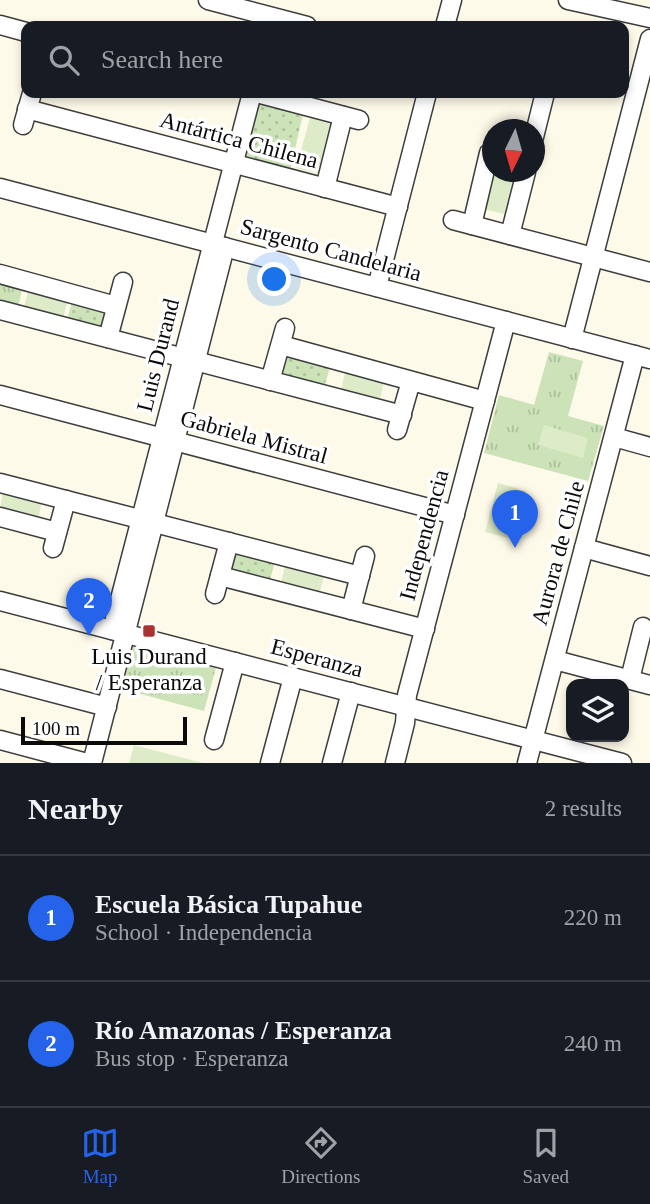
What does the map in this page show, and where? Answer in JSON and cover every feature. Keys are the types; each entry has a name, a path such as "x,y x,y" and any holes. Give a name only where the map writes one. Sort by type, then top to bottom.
{"street":[{"path":"208,0 292,21"},
{"path":"446,21 452,0"},
{"path":"568,0 650,18"},
{"path":"0,25 21,31"},
{"path":"572,338 650,38"},
{"name":"Luis Durand","path":"90,763 107,707 119,632 219,245 233,164 253,98"},
{"path":"273,98 351,118 325,188"},
{"path":"377,287 427,98"},
{"path":"538,119 544,98"},
{"name":"Antártica Chilena","path":"27,109 398,207"},
{"path":"471,225 482,175"},
{"path":"510,235 523,182"},
{"name":"Sargento Candelaria","path":"0,188 643,357"},
{"path":"453,220 650,272"},
{"path":"0,274 116,306"},
{"path":"108,338 123,282"},
{"path":"0,310 271,381 399,422 411,381"},
{"name":"Independencia","path":"394,763 425,629 506,321"},
{"path":"271,381 283,337 411,381 485,401"},
{"name":"Aurora de Chile","path":"527,763 614,437 643,357"},
{"name":"Gabriela Mistral","path":"0,395 455,515"},
{"path":"614,437 650,447"},
{"path":"0,483 360,576"},
{"path":"0,517 55,540 65,500"},
{"path":"215,594 229,542"},
{"path":"584,548 650,566"},
{"path":"351,610 365,556"},
{"path":"220,576 425,629"},
{"name":"Esperanza","path":"0,601 622,763"},
{"path":"629,679 644,650 643,627"},
{"path":"555,660 650,685"},
{"path":"214,740 234,662"},
{"path":"270,763 293,677"},
{"path":"0,679 107,707"},
{"path":"332,763 351,692"},
{"path":"0,740 90,763"}],"green space":[{"path":"259,100 304,110 290,170 245,160"},
{"path":"310,118 334,125 320,174 296,168"},
{"path":"489,182 517,182 508,215 480,208"},
{"path":"0,284 22,290 18,308 0,303"},
{"path":"28,290 68,300 63,318 24,308"},
{"path":"72,302 110,312 105,330 67,320"},
{"path":"549,352 583,361 568,416 604,426 588,481 484,453 499,395 534,405"},
{"path":"283,354 330,367 324,388 277,375"},
{"path":"346,369 385,378 380,399 341,390"},
{"path":"544,425 588,438 583,458 538,445"},
{"path":"498,483 526,491 513,539 485,532"},
{"path":"3,491 42,501 38,519 0,509"},
{"path":"232,551 275,562 269,583 227,572"},
{"path":"286,562 325,571 320,592 281,583"},
{"path":"134,642 217,664 204,711 122,689"},
{"path":"134,745 203,763 129,763"}],"place":[{"name":"Escuela Básica Tupahue","path":"515,548"},
{"name":"Luis Durand / Esperanza","path":"149,631"},
{"name":"Río Amazonas / Esperanza","path":"89,636"}]}
